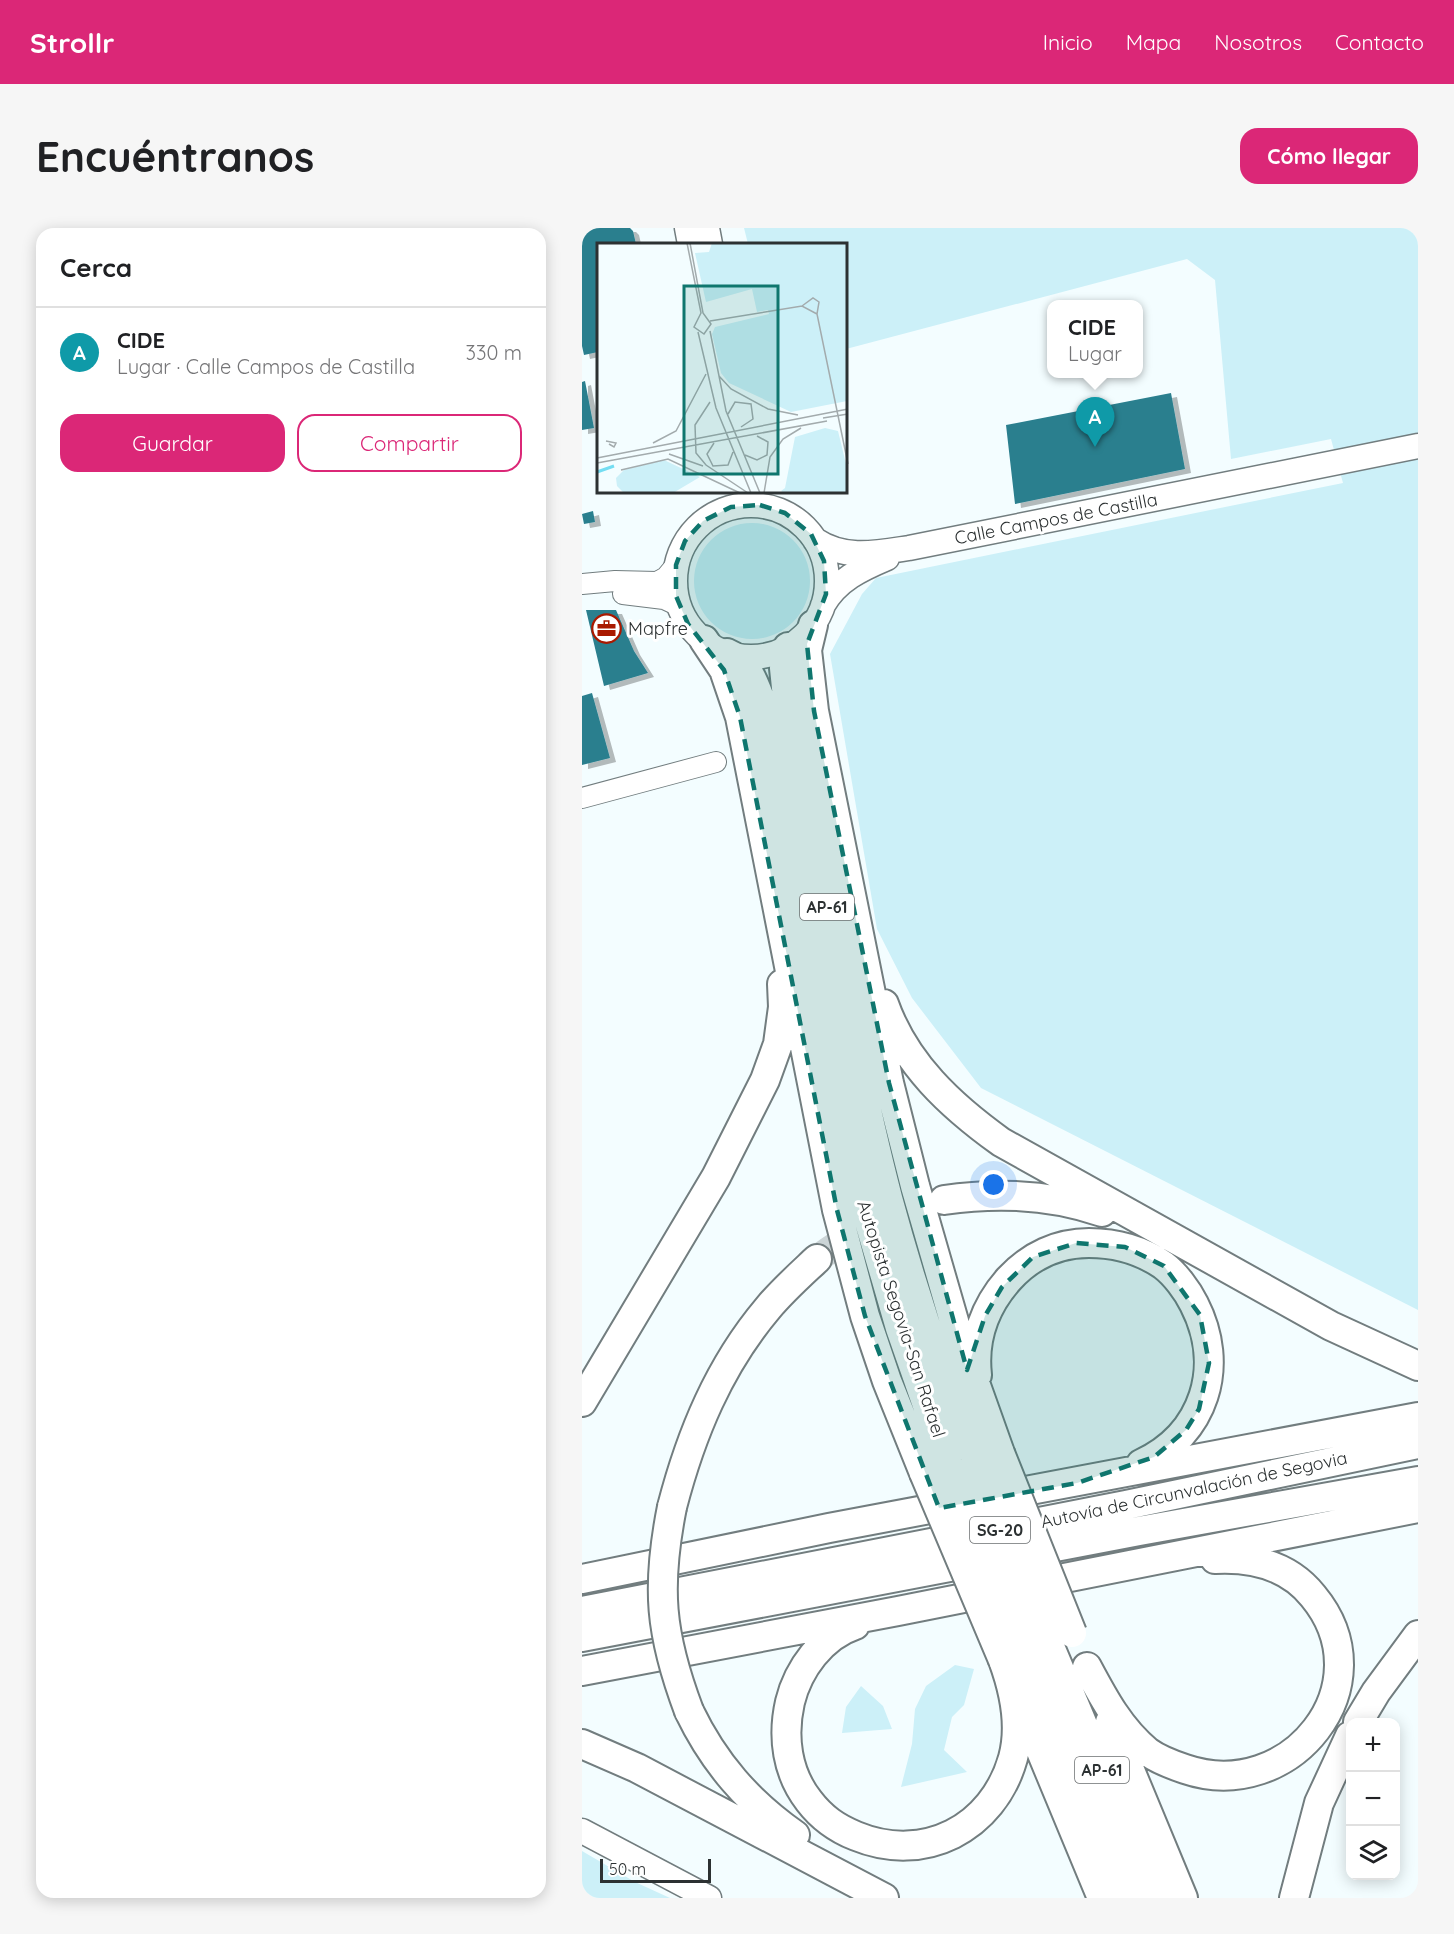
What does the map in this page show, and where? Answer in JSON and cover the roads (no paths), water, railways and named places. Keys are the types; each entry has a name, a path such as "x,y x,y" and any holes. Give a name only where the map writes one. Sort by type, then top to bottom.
{"highway":[{"path":"818,615 807,650 811,689 857,928 890,1083 915,1186 958,1335 987,1418"},
{"path":"716,647 740,717 837,1210 862,1306 887,1381 962,1463 1037,1646 1102,1898"},
{"name":"Autopista Segovia-San Rafael","path":"716,647 744,665 761,701 863,1200 900,1328 962,1463 1037,1646 1129,1898"},
{"name":"Autopista Segovia-San Rafael","path":"788,647 784,668 788,707 873,1131 888,1197 948,1394 962,1463"},
{"path":"857,928 887,1013 906,1048 924,1074 946,1098 974,1122 1001,1142 1331,1326 1418,1366"},
{"path":"582,1402 716,1177 765,1080 778,1044 783,1007 782,937"},
{"path":"944,1200 967,1196 1008,1195 1046,1198 1076,1204 1118,1219 1248,1280"},
{"path":"962,1463 987,1418 977,1380 979,1333 985,1316 1002,1287 1033,1257 1076,1243 1101,1243 1125,1247 1164,1266 1190,1297 1200,1315 1206,1335 1209,1363 1208,1386 1199,1409 1186,1430 1165,1450 1132,1467 1077,1483"},
{"path":"817,1259 768,1308 730,1361 693,1435 672,1506 663,1559 663,1611 670,1657 689,1711 718,1762 762,1810 810,1847 903,1898"},
{"path":"582,1579 829,1528 1418,1417"},
{"name":"Autovía de Circunvalación de Segovia","path":"582,1611 1126,1505 1418,1444"},
{"name":"Autovía de Circunvalación de Segovia","path":"582,1636 1127,1533 1418,1481"},
{"path":"582,1671 1418,1508"},
{"path":"1037,1646 1088,1667 1107,1704 1124,1728 1157,1757 1178,1767 1212,1775 1250,1773 1291,1755 1307,1741 1320,1726 1333,1699 1339,1664 1332,1625 1319,1602 1298,1580 1266,1563 1247,1559 1228,1558 1130,1565"},
{"path":"898,1611 844,1629 815,1652 800,1673 786,1719 786,1744 791,1767 801,1790 821,1816 841,1830 871,1842 892,1846 919,1845 938,1841 956,1833 985,1810 998,1794 1008,1775 1016,1739 1015,1699 1037,1646"},
{"path":"1360,1718 1376,1692 1418,1635"},
{"name":"Autopista Segovia-San Rafael","path":"1037,1646 1156,1898"},
{"path":"1088,1667 1183,1898"},
{"path":"582,1744 637,1768 884,1898"},
{"path":"1294,1898 1319,1803 1346,1745"}],"main road":[{"path":"687,228 690,243"},
{"path":"707,228 710,243"},
{"name":"Calle Campos de Castilla","path":"815,540 833,550 849,554 909,548 1418,446"},
{"path":"766,494 782,511"},
{"name":"AP-61","path":"716,647 690,626 679,606 675,586 676,565 682,547 691,533 726,501 738,506 753,505 782,511 801,523 815,540 822,554 826,572 826,594 818,615"},
{"name":"Calle Campos de Castilla","path":"818,615 835,588 846,579 867,566 909,548"},
{"path":"716,647 744,656 760,656 788,647 803,636 818,615"},
{"path":"582,1831 709,1898"}],"street":[{"path":"582,584 615,581 657,582 666,577 676,565"},
{"path":"582,595 601,592 650,596 670,600 679,606"},
{"path":"582,798 716,762"}],"tunnel":[{"path":"817,1259 877,1222 909,1209 944,1200"}],"place":[{"name":"CIDE","path":"1095,447"},
{"name":"Mapfre","path":"607,629"}]}
